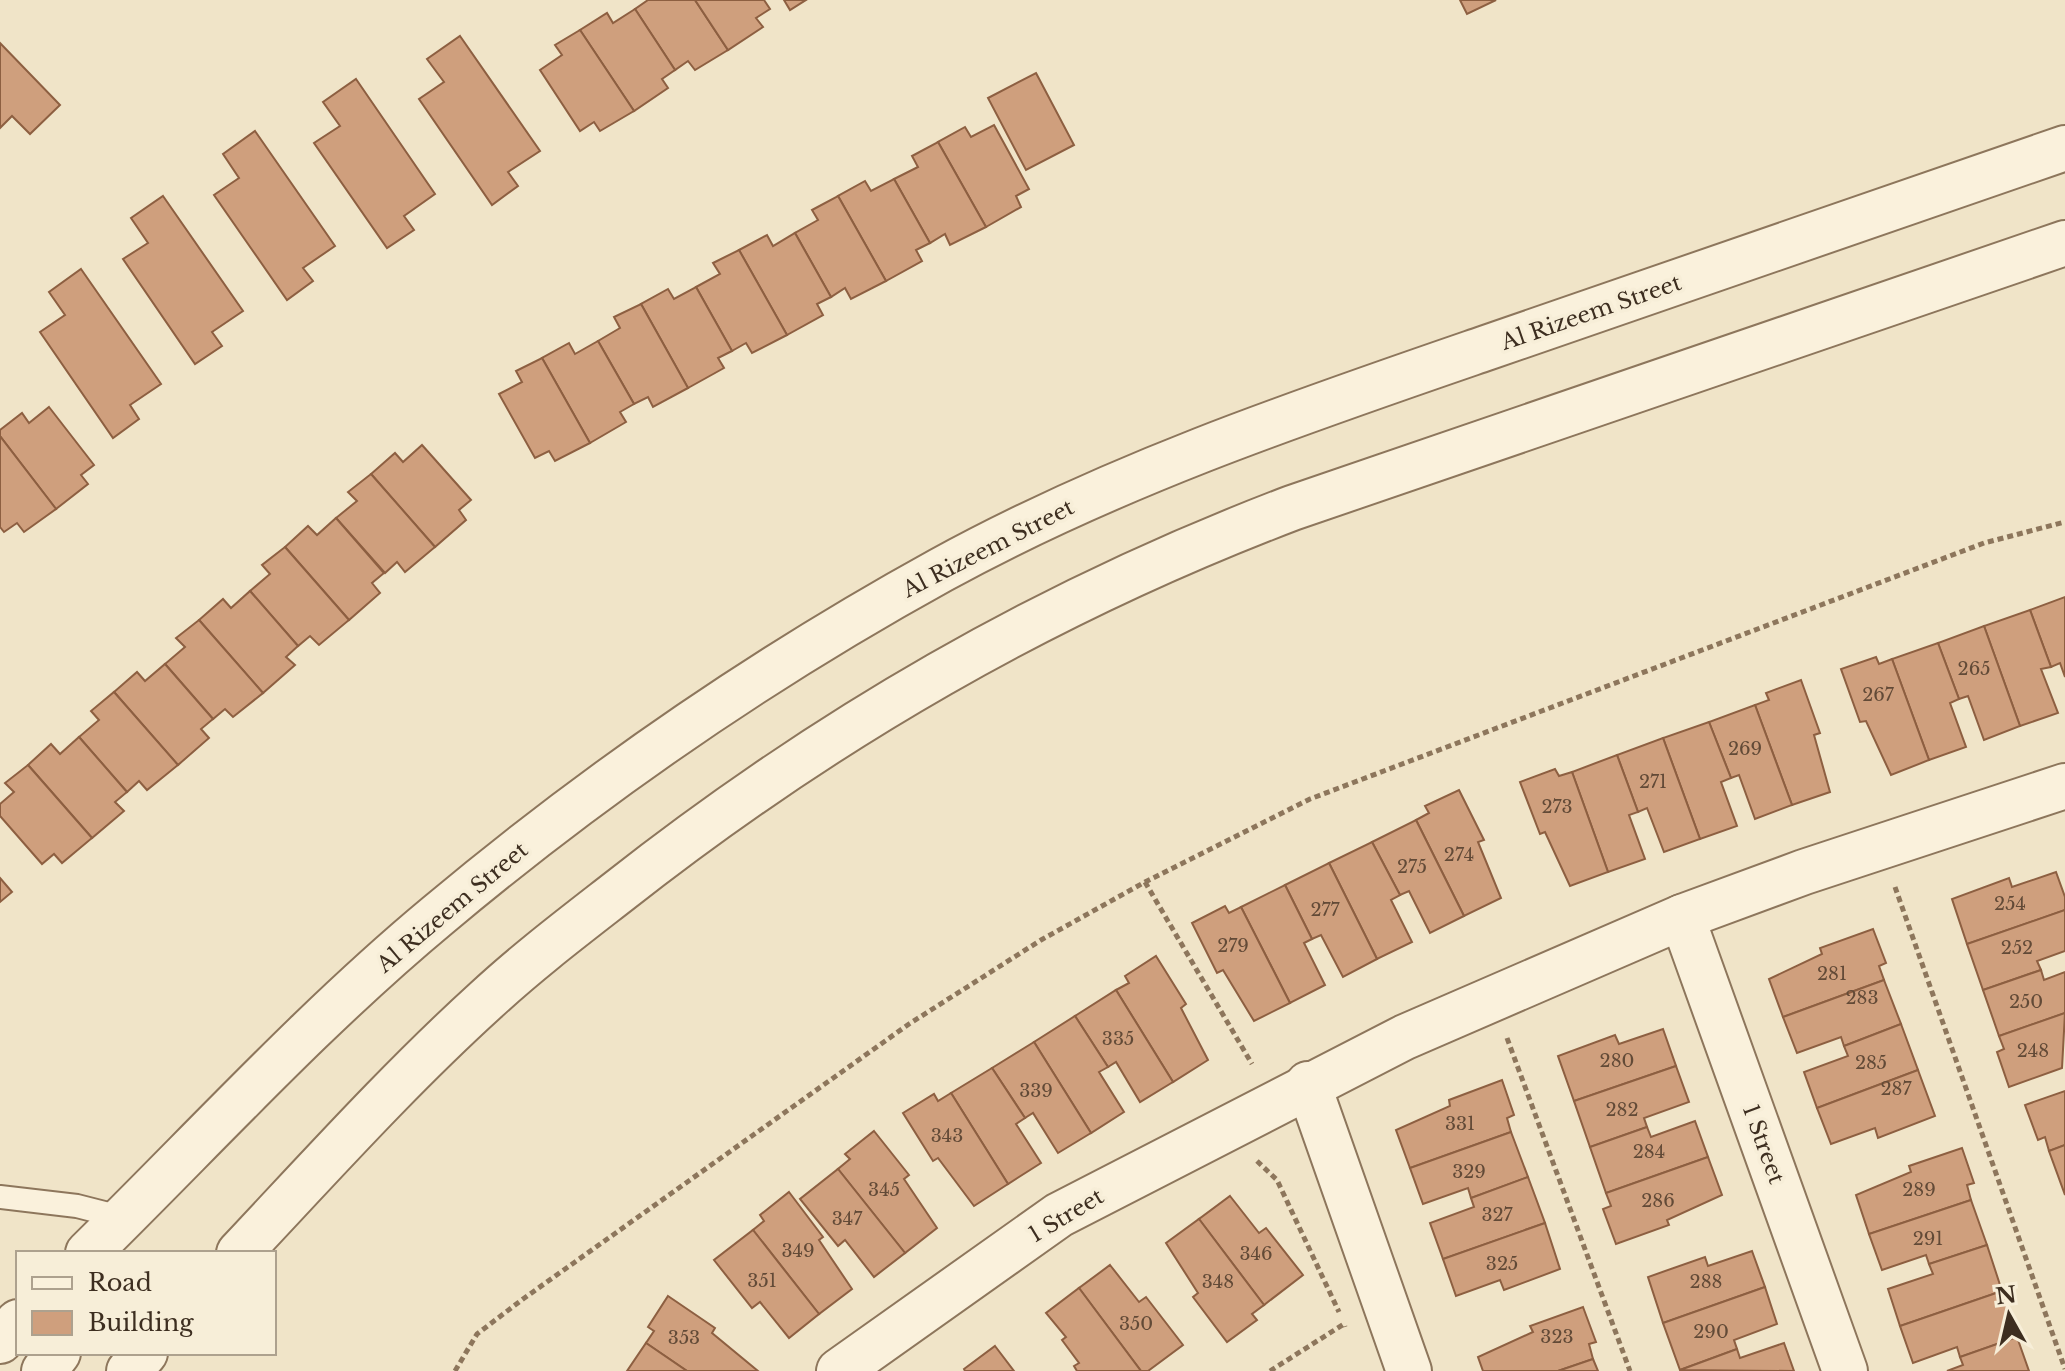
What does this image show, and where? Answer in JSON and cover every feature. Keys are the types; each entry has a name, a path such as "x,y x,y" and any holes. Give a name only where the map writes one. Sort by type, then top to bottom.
{"street":[{"name":"Al Rizeem Street","path":"91,1251 117,1236 328,1015 433,919 528,842 750,684 945,567 1047,515 1224,441 2065,148"},
{"path":"241,1251 392,1091 487,999 578,923 765,783 868,715 965,657 1072,602 1210,539 1292,508 2065,243"},
{"name":"1 Street","path":"839,1371 1059,1215 1308,1084 1533,979 1682,917 2065,786"},
{"name":"1 Street","path":"1682,917 1845,1371"},
{"path":"1308,1084 1409,1371"},
{"path":"44,1371 56,1355"},
{"path":"129,1371 143,1355"}],"lane":[{"path":"0,1197 77,1206 117,1236"}],"path":[{"path":"455,1371 477,1334 883,1042 1041,940 1145,882 1325,793 1984,543 2065,522"},
{"path":"1145,882 1252,1064"},
{"path":"1895,885 2065,1369"},
{"path":"1493,1044 1508,1038 1630,1371"},
{"path":"1270,1371 1344,1324 1349,1337"}],"building":[{"path":"648,0 695,0 728,50 695,70 688,61 675,70 635,9"},
{"path":"695,0 764,0 770,9 756,18 763,27 728,50"},
{"path":"784,0 806,0 790,10"},
{"path":"1460,0 1496,0 1467,14"},
{"path":"635,9 675,70 662,79 668,88 634,111 580,30 607,13 613,23"},
{"path":"580,30 634,111 600,131 594,122 580,131 540,70 562,55 555,45"},
{"path":"460,36 540,151 508,172 518,186 492,205 419,99 444,82 427,59"},
{"path":"0,43 60,105 30,134 12,116 0,128"},
{"path":"1036,73 1074,145 1026,170 988,98"},
{"path":"356,79 435,194 404,216 414,230 387,248 314,143 340,126 323,102"},
{"path":"994,125 1029,189 1016,196 1021,207 986,227 938,142 965,127 971,137"},
{"path":"255,131 335,246 303,268 313,281 287,300 214,195 239,178 223,154"},
{"path":"938,142 986,227 950,245 945,234 930,243 894,179 918,167 912,156"},
{"path":"894,179 930,243 916,250 922,261 886,281 838,196 865,181 871,191"},
{"path":"163,196 243,311 212,332 222,346 195,364 123,259 148,243 131,218"},
{"path":"838,196 886,281 851,299 845,288 831,297 795,233 818,220 812,210"},
{"path":"795,233 831,297 817,304 823,315 787,335 739,250 767,235 773,246"},
{"path":"739,250 787,335 752,353 746,343 732,351 696,287 720,274 713,263"},
{"path":"81,269 161,384 130,405 139,419 113,438 40,332 65,315 49,292"},
{"path":"696,287 732,351 718,358 724,368 688,388 641,304 668,289 674,299"},
{"path":"641,304 688,388 653,407 648,397 634,404 598,341 620,328 614,317"},
{"path":"598,341 634,404 620,412 626,422 590,443 542,358 569,343 575,354"},
{"path":"542,358 590,443 555,461 549,451 535,458 499,394 522,382 516,371"},
{"path":"49,407 94,465 81,475 88,484 56,509 0,436 0,430 22,413 29,423"},
{"path":"0,436 56,509 24,532 17,523 4,532 0,527"},
{"path":"422,445 471,500 459,510 466,520 435,547 371,474 395,453 403,462"},
{"path":"371,474 435,547 405,572 397,562 385,573 336,518 357,501 348,492"},
{"path":"336,518 384,573 372,583 380,593 349,620 285,547 308,526 317,535"},
{"path":"285,547 349,620 319,645 310,636 298,646 250,591 270,574 262,565"},
{"path":"250,591 298,646 286,657 295,665 263,693 199,620 223,599 231,608"},
{"path":"2065,597 2065,677 2060,663 2051,667 2030,610"},
{"path":"2030,610 2051,667 2041,669 2058,713 2020,726 1984,626"},
{"path":"199,620 263,693 233,717 225,709 213,719 165,664 185,647 176,638"},
{"path":"1984,626 2020,726 1984,740 1968,696 1959,699 1938,643"},
{"path":"1938,643 1959,699 1950,703 1966,747 1929,760 1892,659"},
{"path":"1876,657 1879,664 1892,659 1929,760 1891,775 1866,721 1860,722 1841,669"},
{"path":"165,664 213,719 201,729 209,738 178,765 114,692 137,672 145,681"},
{"path":"1801,680 1820,733 1814,735 1830,792 1792,805 1755,705 1769,700 1766,693"},
{"path":"114,692 178,765 147,790 139,781 127,792 79,737 99,720 91,711"},
{"path":"1755,705 1792,805 1755,819 1739,775 1731,778 1709,722"},
{"path":"1709,722 1731,778 1721,782 1737,826 1700,839 1663,738"},
{"path":"79,737 127,792 115,802 124,811 92,838 28,765 51,744 60,754"},
{"path":"1663,738 1700,839 1664,852 1647,808 1638,812 1617,755"},
{"path":"1617,755 1638,812 1629,815 1645,859 1608,872 1572,772"},
{"path":"28,765 92,838 62,863 54,854 42,864 0,816 0,804 14,792 5,783"},
{"path":"1555,769 1559,776 1572,772 1608,872 1570,886 1545,832 1540,834 1520,782"},
{"path":"1459,790 1484,840 1478,842 1501,898 1464,916 1416,820 1429,813 1425,806"},
{"path":"1416,820 1464,916 1430,933 1409,891 1400,895 1372,842"},
{"path":"1372,842 1400,895 1391,900 1412,942 1377,959 1329,863"},
{"path":"1329,863 1377,959 1343,977 1321,935 1312,939 1285,885"},
{"path":"2056,872 2065,897 2065,910 1967,944 1952,899 2009,878 2012,887"},
{"path":"0,878 12,892 0,902"},
{"path":"1285,885 1312,939 1304,943 1325,985 1290,1003 1241,907"},
{"path":"1225,906 1229,913 1241,907 1290,1003 1254,1021 1223,970 1217,973 1192,923"},
{"path":"2065,910 2065,951 2037,961 2041,970 1983,990 1967,944"},
{"path":"1873,929 1886,963 1879,966 1884,980 1783,1017 1769,979 1822,954 1820,948"},
{"path":"1156,956 1186,1004 1181,1008 1208,1060 1173,1082 1116,990 1129,983 1125,976"},
{"path":"2041,970 2044,980 2065,972 2065,1013 1999,1036 1983,990"},
{"path":"1884,980 1901,1024 1844,1046 1841,1037 1797,1053 1783,1017"},
{"path":"1116,990 1173,1082 1140,1102 1116,1062 1108,1067 1075,1016"},
{"path":"2065,1013 2062,1068 2009,1087 1997,1052 2004,1049 1999,1036"},
{"path":"1075,1016 1108,1067 1099,1072 1124,1112 1091,1133 1034,1042"},
{"path":"1901,1024 1918,1070 1817,1108 1804,1072 1848,1056 1844,1046"},
{"path":"1663,1029 1676,1066 1574,1101 1558,1056 1615,1035 1619,1044"},
{"path":"1034,1042 1091,1133 1058,1153 1033,1113 1025,1118 992,1068"},
{"path":"1676,1066 1689,1102 1644,1118 1647,1127 1590,1147 1574,1101"},
{"path":"992,1068 1025,1118 1016,1124 1041,1163 1008,1184 951,1093"},
{"path":"1918,1070 1935,1116 1878,1138 1875,1128 1831,1144 1817,1108"},
{"path":"1502,1080 1514,1115 1507,1118 1511,1132 1410,1168 1396,1130 1450,1106 1449,1100"},
{"path":"2065,1091 2065,1145 2049,1151 2045,1137 2038,1140 2025,1105"},
{"path":"951,1093 1008,1184 974,1206 938,1158 933,1161 903,1113 934,1094 938,1101"},
{"path":"1695,1121 1708,1157 1606,1193 1590,1147 1647,1127 1651,1137"},
{"path":"874,1131 909,1175 904,1179 937,1228 905,1253 838,1169 850,1159 845,1154"},
{"path":"1511,1132 1528,1177 1471,1198 1468,1188 1423,1204 1410,1168"},
{"path":"2065,1145 2065,1195 2049,1151"},
{"path":"1962,1148 1974,1183 1967,1185 1971,1200 1869,1234 1856,1195 1911,1172 1909,1166"},
{"path":"1708,1157 1722,1195 1667,1220 1669,1225 1616,1244 1603,1209 1611,1206 1606,1193"},
{"path":"838,1169 905,1253 874,1277 845,1240 838,1246 800,1199"},
{"path":"1528,1177 1545,1223 1443,1259 1430,1223 1474,1207 1471,1198"},
{"path":"789,1192 823,1237 819,1240 852,1289 819,1314 753,1230 764,1221 760,1215"},
{"path":"1230,1196 1259,1233 1266,1228 1303,1275 1264,1305 1199,1219"},
{"path":"1971,1200 1987,1245 1929,1264 1926,1255 1882,1270 1869,1234"},
{"path":"1199,1219 1264,1305 1252,1314 1257,1320 1227,1342 1193,1297 1198,1293 1166,1243"},
{"path":"1545,1223 1560,1269 1504,1290 1500,1280 1456,1296 1443,1259"},
{"path":"753,1230 819,1314 789,1338 760,1302 752,1308 714,1260"},
{"path":"1987,1245 2002,1291 1900,1326 1888,1289 1933,1274 1929,1264"},
{"path":"1752,1251 1765,1287 1663,1323 1648,1277 1705,1257 1708,1266"},
{"path":"1110,1265 1139,1302 1146,1297 1183,1345 1148,1371 1141,1371 1079,1288"},
{"path":"1765,1287 1777,1324 1734,1340 1737,1349 1680,1370 1663,1323"},
{"path":"1079,1288 1141,1371 1077,1371 1074,1366 1079,1363 1062,1340 1066,1337 1046,1313"},
{"path":"2002,1291 2017,1337 1960,1357 1957,1347 1913,1363 1900,1326"},
{"path":"668,1296 715,1328 712,1333 758,1371 687,1371 646,1343 654,1331 648,1327"},
{"path":"1583,1307 1596,1342 1589,1344 1593,1359 1558,1371 1483,1371 1478,1357 1533,1332 1530,1326"},
{"path":"2017,1337 2029,1371 1947,1371 1963,1365 1960,1357"},
{"path":"646,1343 687,1371 627,1371"},
{"path":"1784,1343 1794,1371 1680,1370 1737,1349 1740,1358"},
{"path":"995,1346 1014,1371 965,1371 964,1369"},
{"path":"1593,1359 1598,1371 1558,1371"}]}
